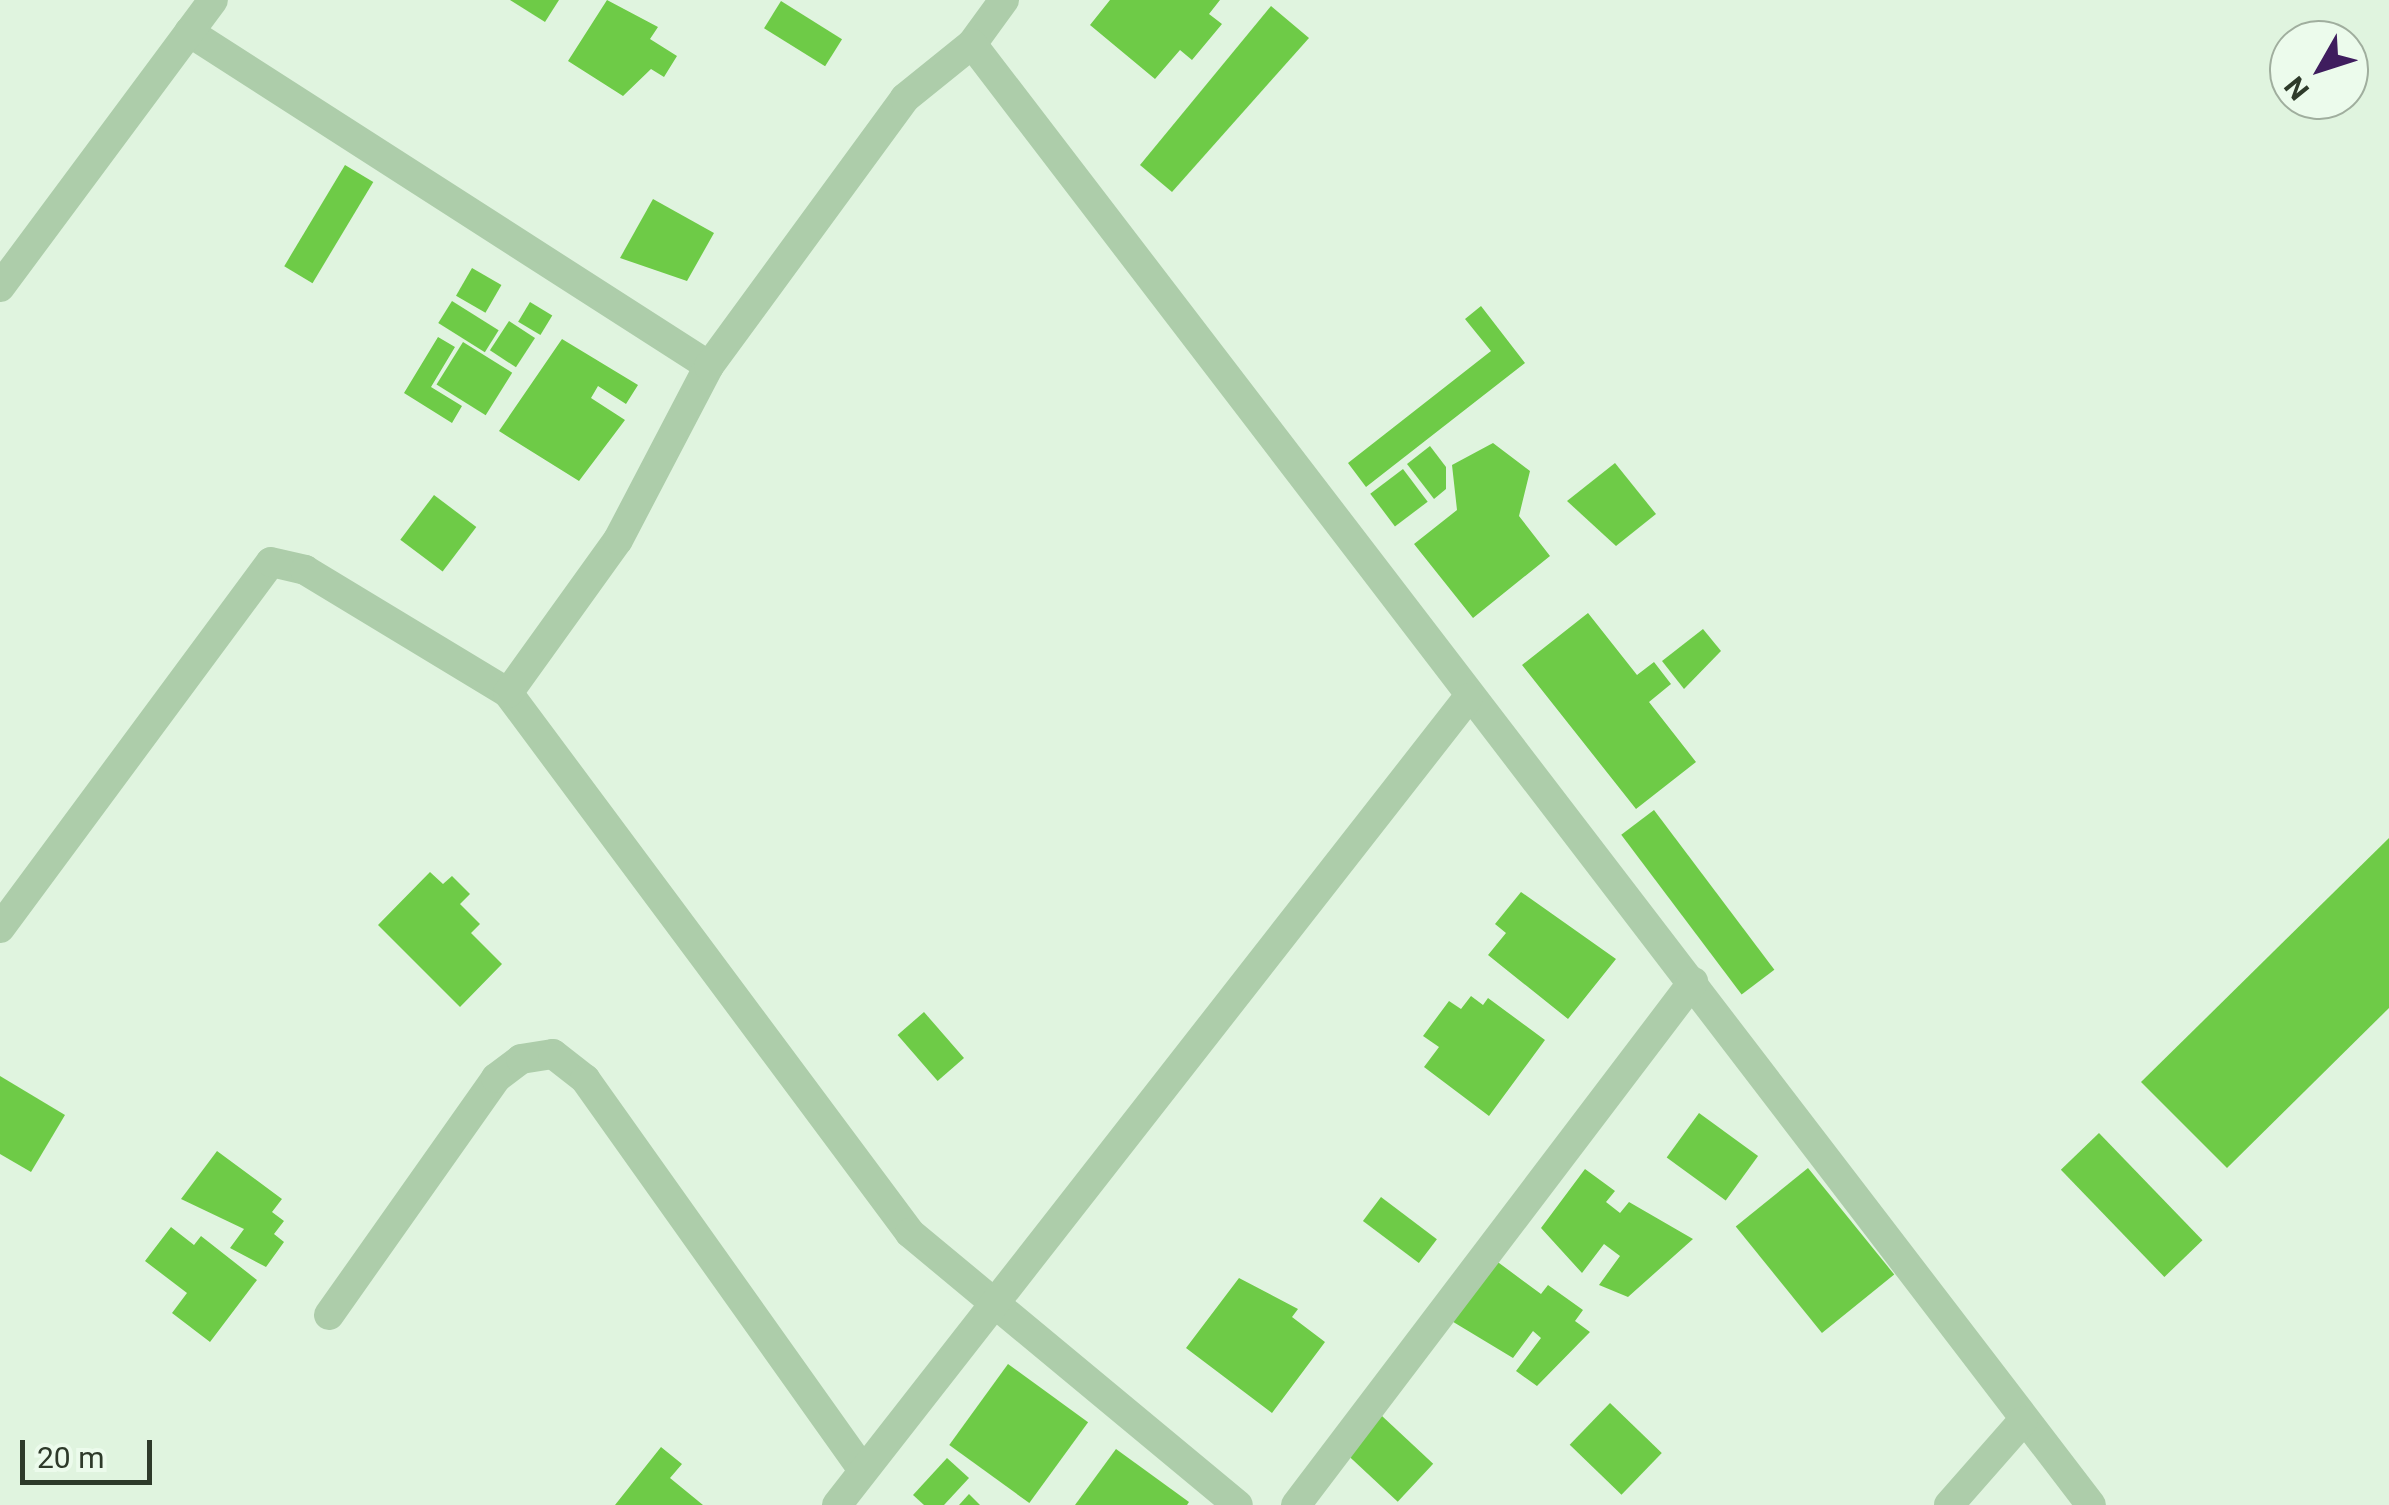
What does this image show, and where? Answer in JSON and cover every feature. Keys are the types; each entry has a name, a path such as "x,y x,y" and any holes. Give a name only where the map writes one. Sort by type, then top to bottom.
{"street":[{"path":"0,287 213,0"},
{"path":"508,693 618,540 708,366 905,98 972,44 1004,0"},
{"path":"189,32 708,366"},
{"path":"972,44 1468,698 1693,982 2022,1422 2091,1505"},
{"path":"0,928 271,562 305,570 508,693 910,1233 990,1304 1238,1505"},
{"path":"837,1505 990,1304 1468,698"},
{"path":"1296,1505 1693,982"},
{"path":"329,1315 496,1078 521,1059 553,1054 585,1078 862,1469"},
{"path":"1948,1505 2022,1422"}],"building":[{"path":"510,0 559,0 545,22"},
{"path":"607,0 658,27 650,39 677,56 664,77 651,69 623,96 568,61"},
{"path":"1110,0 1220,0 1209,14 1222,24 1192,60 1180,50 1155,79 1090,25"},
{"path":"781,1 842,39 825,66 764,28"},
{"path":"1271,6 1309,38 1172,192 1140,165"},
{"path":"345,165 373,182 313,283 284,266"},
{"path":"653,199 714,233 687,281 620,258"},
{"path":"472,268 501,285 485,313 456,296"},
{"path":"452,301 499,330 485,352 438,323"},
{"path":"530,302 552,315 540,335 518,322"},
{"path":"1481,306 1525,363 1366,487 1348,463 1491,351 1465,319"},
{"path":"509,321 535,338 516,367 490,350"},
{"path":"438,337 455,347 431,387 462,406 452,423 404,393"},
{"path":"562,339 638,385 626,404 598,386 591,398 625,420 579,481 499,431"},
{"path":"463,342 512,373 486,415 437,384"},
{"path":"1493,443 1530,471 1519,516 1550,556 1473,618 1414,544 1457,510 1452,465"},
{"path":"1430,446 1446,467 1446,489 1434,499 1407,464"},
{"path":"1615,463 1656,514 1616,546 1567,501"},
{"path":"1403,469 1428,502 1395,526 1370,494"},
{"path":"434,495 476,527 443,572 400,540"},
{"path":"1588,613 1637,675 1654,662 1671,684 1649,702 1696,762 1636,809 1522,665"},
{"path":"1703,629 1721,651 1684,689 1662,661"},
{"path":"1654,810 1774,970 1742,994 1621,835"},
{"path":"2389,838 2389,1008 2227,1168 2141,1082"},
{"path":"430,872 443,884 452,876 470,894 460,904 480,924 471,933 502,964 460,1007 378,925"},
{"path":"1521,892 1616,959 1568,1019 1488,955 1506,933 1495,924"},
{"path":"1471,996 1483,1005 1488,998 1545,1040 1489,1116 1424,1067 1439,1047 1423,1036 1449,1001 1461,1009"},
{"path":"924,1012 964,1058 938,1081 898,1035"},
{"path":"0,1076 65,1115 31,1172 0,1154"},
{"path":"1699,1113 1758,1156 1726,1200 1667,1157"},
{"path":"2099,1133 2203,1240 2164,1277 2061,1170"},
{"path":"217,1151 282,1199 272,1212 284,1221 274,1234 284,1242 266,1267 230,1248 244,1229 181,1199"},
{"path":"1808,1168 1894,1274 1822,1333 1736,1227"},
{"path":"1585,1169 1615,1191 1606,1202 1620,1213 1629,1202 1693,1239 1628,1297 1599,1285 1620,1256 1604,1244 1582,1273 1541,1228"},
{"path":"1381,1197 1437,1239 1419,1263 1363,1221"},
{"path":"171,1227 194,1245 201,1236 257,1280 210,1342 172,1313 187,1293 145,1261"},
{"path":"1495,1260 1541,1294 1548,1285 1583,1310 1575,1321 1590,1332 1537,1386 1516,1371 1541,1338 1533,1331 1513,1358 1450,1320"},
{"path":"1239,1278 1298,1309 1292,1317 1325,1342 1272,1413 1186,1348"},
{"path":"1008,1364 1088,1422 1029,1503 949,1445"},
{"path":"1610,1403 1662,1453 1622,1495 1570,1445"},
{"path":"1382,1416 1433,1464 1398,1502 1347,1454"},
{"path":"661,1447 682,1464 670,1478 703,1505 615,1505"},
{"path":"1116,1449 1189,1502 1187,1505 1075,1505"},
{"path":"947,1458 969,1478 944,1505 924,1505 913,1495"},
{"path":"969,1494 980,1505 959,1505"}]}
